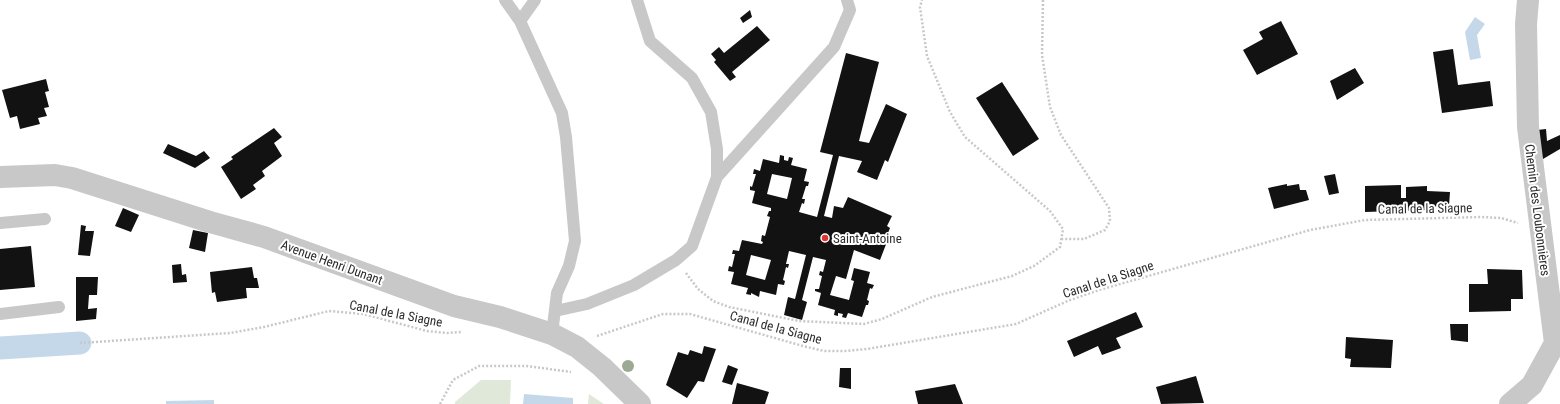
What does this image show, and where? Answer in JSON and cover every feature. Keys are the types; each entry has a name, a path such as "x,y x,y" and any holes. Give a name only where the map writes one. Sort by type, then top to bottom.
{"street":[{"name":"Chemin des Loubonnières","path":"1510,404 1532,385 1555,343 1528,127 1526,24 1528,0"},
{"name":"Avenue Henri Dunant","path":"0,177 55,175 72,178 210,222 264,237 454,306 500,317 552,334 577,347 602,368 640,404"}],"lane":[{"path":"505,0 520,21 562,113 566,137 575,241 569,266 558,293 552,334"},
{"path":"520,21 535,0"},
{"path":"555,311 587,304 628,287 676,260 692,246 717,177 717,149 711,112 692,78 650,41 637,0"},
{"path":"717,177 834,46 850,10 847,0"},
{"path":"0,223 45,219"},
{"path":"0,314 59,306"}],"path":[{"path":"676,260 698,289 713,300 729,307 800,321 864,324 882,319 932,297 1012,276 1034,266 1060,247 1064,229 1050,212 965,137 954,118 928,56 920,7 922,0"},
{"path":"1043,0 1042,55 1050,107 1061,135 1109,208 1110,220 1105,230 1084,239 1061,239"},
{"name":"Canal de la Siagne","path":"577,347 592,338 663,314 675,313 690,314 824,351 867,350 1016,324 1070,300 1099,290 1310,230 1365,220 1500,218 1542,232"},
{"name":"Canal de la Siagne","path":"80,342 230,332 329,311 363,314 427,331 447,333 466,331"},
{"path":"440,404 453,380 479,366 527,366 574,372"}],"green space":[{"path":"481,380 511,380 510,404 455,404 455,402"},
{"path":"589,394 604,404 588,404"}],"water":[{"path":"1475,17 1485,24 1477,35 1481,58 1470,60 1465,32"},
{"path":"524,394 573,398 573,404 523,404"},
{"path":"214,400 214,404 166,404 166,401"}],"building":[{"path":"750,10 752,17 743,23 740,18"},
{"path":"1281,21 1298,54 1257,75 1243,50 1263,39 1259,32"},
{"path":"757,26 770,40 732,72 736,77 730,81 714,62 716,60 711,54 719,47 724,53"},
{"path":"1453,49 1458,85 1490,81 1493,106 1442,113 1433,52"},
{"name":"Saint-Antoine","path":"846,53 879,62 859,141 869,143 886,104 907,114 888,162 885,160 877,180 857,172 862,161 839,156 824,216 832,218 834,206 843,208 848,197 892,216 887,226 890,228 888,233 890,234 880,260 854,250 846,279 836,276 830,295 849,300 854,281 851,280 854,268 870,272 867,283 874,285 872,289 870,288 867,300 869,301 868,305 866,305 862,317 848,313 846,318 842,317 843,314 838,313 838,316 834,315 835,310 818,305 821,293 815,291 815,289 819,289 822,276 819,275 820,271 823,272 826,260 813,257 802,300 807,302 802,320 784,315 788,297 795,299 806,255 789,251 786,264 789,264 788,268 786,267 783,280 785,281 784,285 778,284 776,295 760,291 759,297 751,293 751,295 746,294 748,288 731,284 734,272 728,271 729,266 732,267 735,254 732,254 733,250 739,251 742,240 762,244 762,235 765,236 770,217 767,216 769,211 771,211 771,208 752,203 755,191 750,190 750,186 752,187 756,174 753,174 754,169 760,171 763,159 779,163 780,155 784,156 784,160 788,161 789,157 793,158 791,165 807,169 804,181 809,182 808,186 806,186 802,199 805,199 804,204 802,203 799,212 817,217 833,155 820,152","holes":["772,174 792,178 787,199 767,194","751,255 771,260 765,280 746,275"]},
{"path":"1355,68 1364,83 1337,100 1330,81"},
{"path":"46,79 49,91 45,92 49,107 44,108 47,116 38,118 40,124 20,129 17,116 10,118 2,90"},
{"path":"1002,82 1039,139 1013,156 976,98"},
{"path":"274,128 282,137 274,143 282,156 262,171 265,176 253,185 256,189 241,199 221,167 233,159 231,157"},
{"path":"1546,129 1547,141 1560,135 1560,149 1543,159 1537,146 1537,130"},
{"path":"168,144 196,156 204,151 210,158 195,168 163,153"},
{"path":"1335,174 1339,193 1329,195 1324,176"},
{"path":"1287,184 1287,186 1299,184 1300,190 1306,190 1309,200 1274,209 1268,188"},
{"path":"1401,185 1401,198 1406,198 1406,187 1427,186 1427,191 1450,192 1449,206 1429,207 1429,210 1365,212 1365,186"},
{"path":"123,208 139,215 131,232 115,226"},
{"path":"81,225 86,226 85,231 94,231 90,256 78,255"},
{"path":"193,230 208,233 205,252 189,248"},
{"path":"31,246 35,287 0,290 0,249"},
{"path":"181,264 182,275 186,274 187,282 173,283 172,265"},
{"path":"252,267 254,278 257,278 259,288 246,288 247,298 217,302 215,292 212,293 210,272"},
{"path":"1487,269 1522,270 1523,299 1511,299 1511,311 1469,312 1469,284 1488,284"},
{"path":"76,277 98,277 97,295 89,295 88,309 97,308 96,319 76,321"},
{"path":"1136,312 1143,327 1116,338 1121,348 1102,355 1098,346 1074,357 1067,341"},
{"path":"1450,324 1468,324 1468,342 1451,340"},
{"path":"1346,337 1393,340 1391,368 1350,367 1351,359 1345,358"},
{"path":"704,346 716,349 704,382 698,381 687,398 666,385 678,352 688,355 690,350 702,354"},
{"path":"728,365 738,369 732,385 722,382"},
{"path":"840,368 851,368 851,389 839,387"},
{"path":"1196,376 1204,403 1161,404 1156,387"},
{"path":"737,383 769,392 765,404 732,404"},
{"path":"955,384 963,404 918,404 915,391"}],"waterway":[{"name":"Canal de la Siagne","path":"0,348 80,343"}],"place":[{"name":"Saint-Antoine","path":"825,238"}]}
